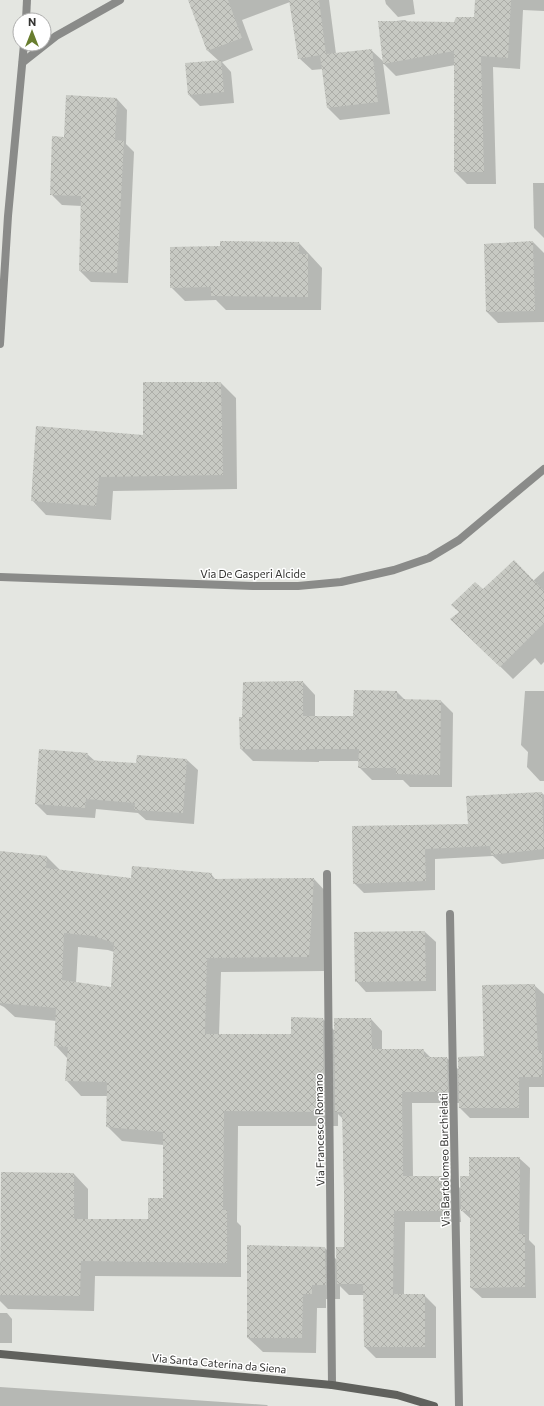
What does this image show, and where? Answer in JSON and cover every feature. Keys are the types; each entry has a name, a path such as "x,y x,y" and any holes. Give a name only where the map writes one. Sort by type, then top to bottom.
{"street":[{"path":"26,12 27,0"},
{"path":"23,62 56,36 120,0"},
{"path":"0,344 8,216 24,52"},
{"name":"Via De Gasperi Alcide","path":"0,577 253,586 298,586 341,582 394,570 429,558 459,540 544,469"},
{"name":"Via Francesco Romano","path":"327,874 332,1385"},
{"name":"Via Bartolomeo Burchielati","path":"450,914 459,1406"},
{"name":"Via Santa Caterina da Siena","path":"0,1354 332,1385 397,1395 434,1406"}],"building":[{"path":"188,0 228,0 242,38 207,51"},
{"path":"289,0 319,0 326,54 372,49 378,102 327,108 320,55 298,59"},
{"path":"475,0 511,0 508,58 481,56 484,172 454,172 454,51 383,64 378,21 454,22 456,17 474,17"},
{"path":"221,60 224,92 188,95 185,63"},
{"path":"66,95 117,98 115,140 124,141 117,273 79,271 81,196 50,195 52,136 64,137"},
{"path":"220,241 299,242 299,254 308,254 308,297 211,296 211,287 170,288 170,247 220,246"},
{"path":"533,241 535,311 486,312 484,244"},
{"path":"143,382 221,382 223,475 99,477 96,506 31,501 36,426 143,435"},
{"path":"514,560 544,591 544,623 500,667 450,619 459,612 451,605 475,582 483,589"},
{"path":"303,681 303,716 353,716 354,690 397,691 397,699 441,700 440,775 396,774 396,768 358,768 359,749 240,749 239,717 242,717 243,682"},
{"path":"39,749 88,753 87,760 136,763 137,755 187,759 183,813 134,810 135,803 86,799 85,808 35,804"},
{"path":"542,792 544,849 491,855 490,846 425,849 426,881 353,884 352,826 468,824 466,796"},
{"path":"0,851 47,856 46,868 131,878 132,866 212,873 212,879 314,878 309,957 207,958 205,1034 291,1034 291,1017 323,1018 324,1112 224,1111 223,1210 227,1210 227,1263 81,1261 80,1296 0,1295 1,1172 74,1173 74,1219 148,1219 148,1198 163,1198 163,1132 106,1127 107,1082 65,1081 68,1047 54,1046 56,1008 0,1003","holes":["64,933 93,936 114,943 111,987 62,980"]},
{"path":"425,931 426,981 355,982 354,932"},
{"path":"535,984 538,1051 542,1051 542,1077 519,1077 519,1108 459,1108 458,1057 484,1056 482,985"},
{"path":"334,1018 371,1018 372,1049 424,1049 424,1057 447,1057 448,1092 402,1092 403,1176 449,1176 450,1211 394,1211 393,1294 425,1294 425,1347 364,1347 363,1284 337,1284 336,1247 344,1247 344,1191 342,1112 335,1112"},
{"path":"469,1157 520,1157 519,1234 525,1234 525,1287 470,1288 470,1211 461,1211 460,1176 469,1176"},
{"path":"247,1245 325,1247 326,1285 312,1285 312,1294 303,1294 302,1338 247,1338"}]}
